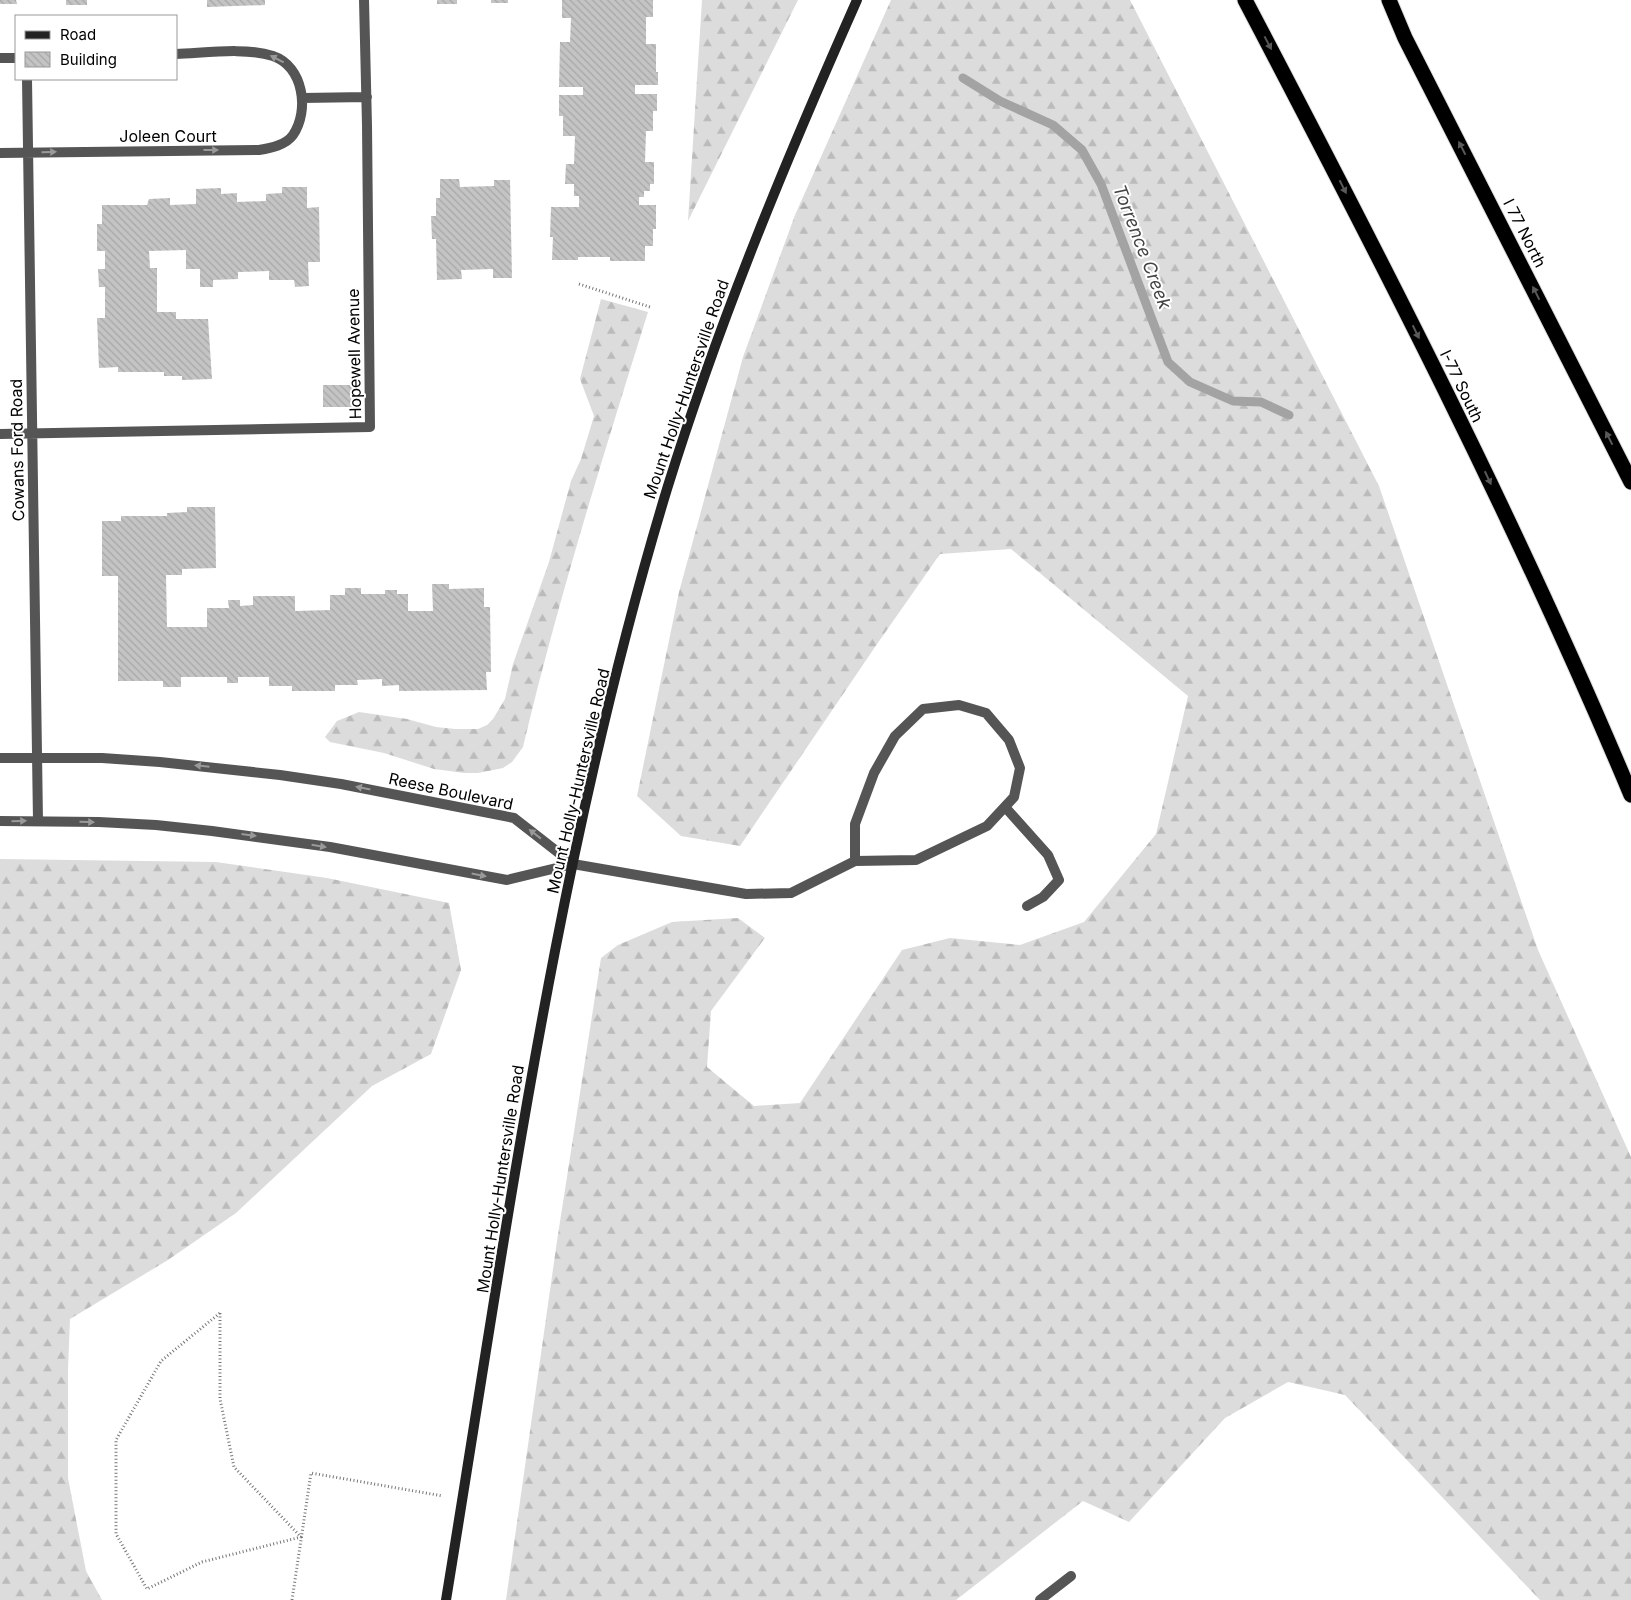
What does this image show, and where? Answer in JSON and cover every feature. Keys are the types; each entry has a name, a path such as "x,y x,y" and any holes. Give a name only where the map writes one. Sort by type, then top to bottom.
{"highway":[{"name":"I-77 South","path":"1245,0 1363,226 1471,443 1544,598 1631,795"},
{"path":"1382,0 1406,38"},
{"name":"I 77 North","path":"1389,0 1406,38 1631,482"}],"main road":[{"name":"Mount Holly-Huntersville Road","path":"446,1600 532,1071 573,864 601,738 633,612 667,490 741,273 782,171 857,0"}],"street":[{"name":"Hopewell Avenue","path":"0,434 370,427 367,97 364,0"},
{"name":"Joleen Court","path":"0,153 259,150 279,146 293,136 300,117 302,98 299,80 288,65 274,56 241,52 178,54"},
{"path":"0,58 15,58"},
{"name":"Cowans Ford Road","path":"27,80 38,821"},
{"path":"302,98 367,97"},
{"path":"0,821 156,825 271,838 507,880 573,864 746,894 791,893 855,861 916,860 987,826 1014,797 1020,768 1009,740 986,713 959,705 923,709 895,736 874,773 855,824 855,861"},
{"name":"Reese Boulevard","path":"0,758 102,758 160,762 280,775 350,786 514,818 573,864"},
{"path":"1005,807 1048,855 1059,880 1043,897 1027,906"},
{"path":"1040,1600 1071,1576"}],"path":[{"path":"579,284 650,307"},
{"path":"220,1313 220,1399 234,1467 302,1537 202,1562 147,1589 116,1534 116,1440 161,1360 220,1313"},
{"path":"292,1600 311,1473 462,1499"}],"green space":[{"path":"702,0 798,0 688,221"},
{"path":"891,0 1130,0 1379,486 1538,950 1631,1157 1631,1600 1540,1600 1345,1395 1288,1382 1225,1418 1129,1522 1083,1501 956,1600 506,1600 557,1241 601,958 618,945 672,922 738,918 765,938 711,1011 707,1067 754,1106 800,1103 902,950 950,938 1020,945 1084,922 1156,834 1188,696 1011,549 940,554 740,846 681,836 637,796 679,592 743,357 795,215"},
{"path":"601,299 648,312 566,583 523,747 512,762 503,768 478,773 464,773 434,769 384,753 330,742 325,737 337,721 359,712 455,729 478,729 487,725 493,719 505,699 513,664 549,562 571,481 581,459 594,416 580,379"},
{"path":"0,859 216,862 327,878 449,903 461,970 431,1054 372,1086 236,1213 168,1260 70,1319 68,1478 86,1571 102,1600 0,1600"}],"building":[{"path":"0,0 16,0 17,4 0,4"},
{"path":"66,0 87,0 87,5 66,5"},
{"path":"207,0 265,0 265,5 207,7"},
{"path":"437,0 457,0 457,4 437,4"},
{"path":"491,0 508,0 508,3 491,3"},
{"path":"562,0 653,0 653,17 646,17 646,44 656,44 658,85 635,85 635,94 657,94 657,111 653,111 653,131 646,131 645,162 654,162 654,184 650,184 650,191 644,191 644,197 639,197 639,205 656,205 656,229 653,229 653,246 645,246 645,261 610,261 610,257 578,257 578,260 552,260 553,237 550,237 551,207 579,207 579,196 574,196 574,184 565,184 566,164 574,164 575,136 563,136 563,116 559,116 559,95 583,95 583,87 559,87 560,42 570,42 571,18 562,18"},
{"path":"440,179 459,179 460,187 494,186 494,180 510,180 512,278 493,278 493,269 461,270 462,279 437,280 436,239 432,239 431,216 436,216 436,198 440,198"},
{"path":"282,187 307,187 307,208 319,207 320,262 308,262 309,286 295,287 294,280 269,280 269,271 238,272 238,279 213,280 213,287 200,287 200,269 186,269 186,250 149,251 150,268 157,268 157,312 176,312 176,319 208,319 212,379 182,380 182,376 164,376 164,372 118,372 118,367 99,368 97,318 105,318 105,287 99,287 98,269 105,269 105,251 97,251 97,224 102,224 102,205 147,205 149,199 170,198 170,205 196,204 196,189 221,188 221,194 237,193 237,202 266,201 266,194 282,193"},
{"path":"323,385 354,385 354,407 323,407"},
{"path":"187,507 215,507 216,568 182,569 182,575 166,575 167,627 207,627 207,608 229,608 228,600 240,600 240,606 253,605 253,596 295,596 295,611 330,610 330,595 345,595 345,588 361,588 361,594 385,594 385,590 397,590 397,594 408,594 408,611 433,611 432,584 449,584 449,589 484,588 484,607 490,607 491,672 486,672 487,690 399,691 399,685 382,686 382,679 357,680 358,685 335,685 335,691 292,691 292,686 269,686 269,677 238,677 238,683 227,683 227,677 181,677 181,687 163,687 163,681 118,681 118,576 102,576 102,521 121,521 121,516 167,516 167,513 187,512"}],"waterway":[{"name":"Torrence Creek","path":"963,78 1000,101 1053,125 1082,150 1101,184 1168,362 1190,382 1233,401 1261,402 1289,415"}]}
